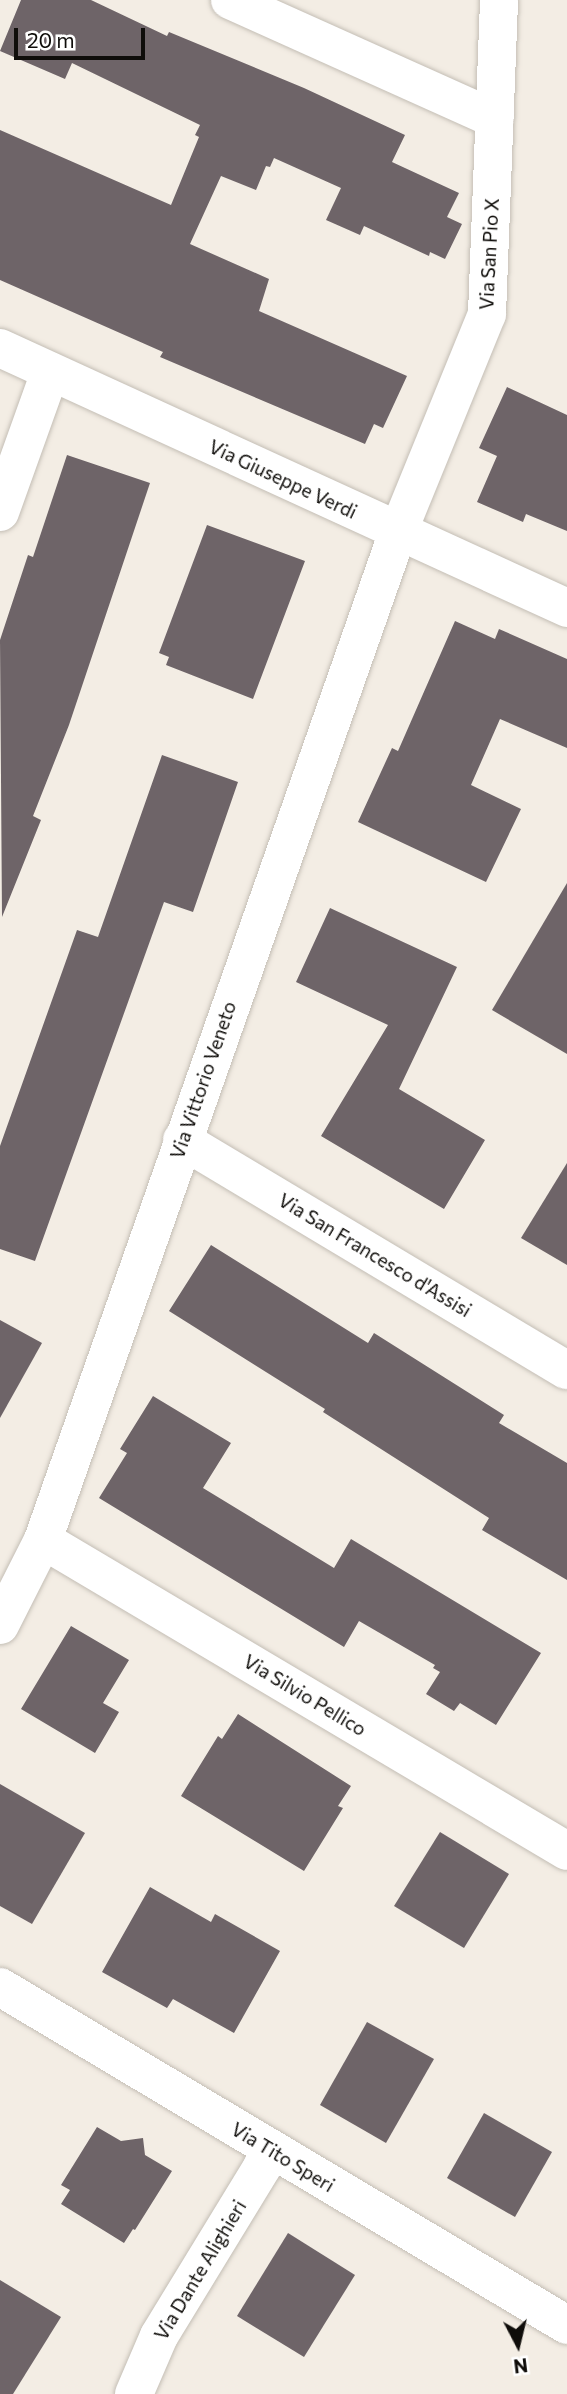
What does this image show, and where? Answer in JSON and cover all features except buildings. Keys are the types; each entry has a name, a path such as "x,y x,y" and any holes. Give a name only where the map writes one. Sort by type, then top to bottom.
{"street":[{"path":"230,0 495,119"},
{"name":"Via San Pio X","path":"398,532 487,314 499,0"},
{"name":"Via Giuseppe Verdi","path":"0,348 567,608"},
{"path":"0,512 50,372"},
{"name":"Via Vittorio Veneto","path":"0,1625 43,1540 398,532"},
{"name":"Via San Francesco d'Assisi","path":"182,1140 567,1370"},
{"name":"Via Silvio Pellico","path":"43,1540 567,1851"},
{"name":"Via Tito Speri","path":"0,1987 567,2325"},
{"name":"Via Dante Alighieri","path":"134,2394 159,2336 270,2149"}]}
